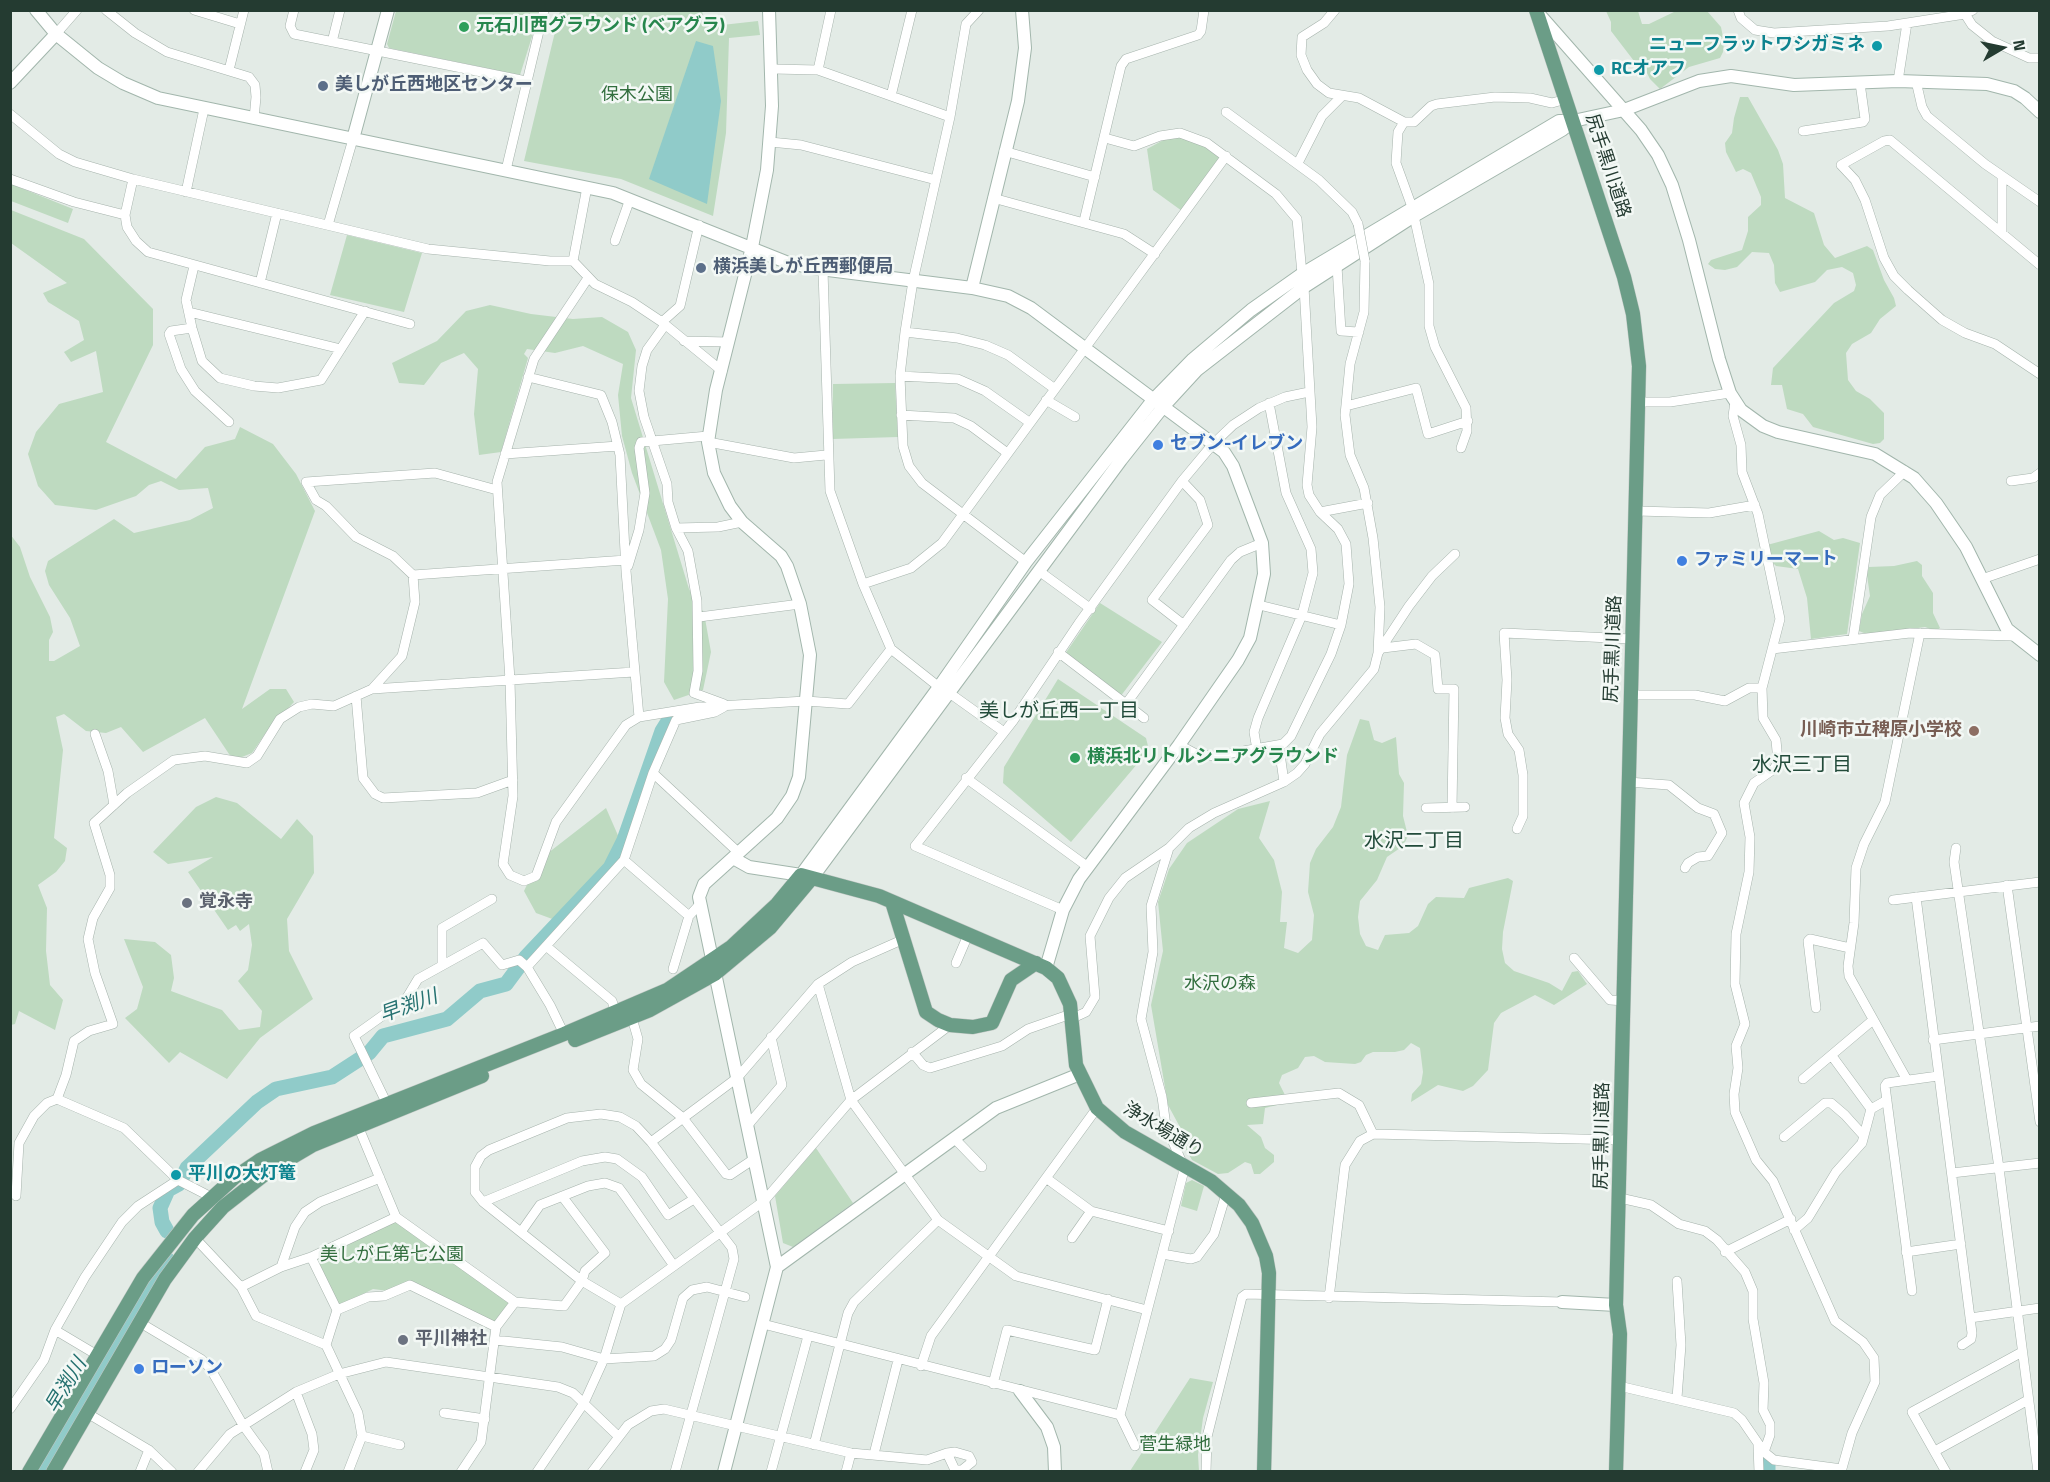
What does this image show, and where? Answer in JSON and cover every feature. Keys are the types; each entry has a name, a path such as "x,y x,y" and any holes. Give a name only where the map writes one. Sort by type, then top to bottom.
{"main road":[{"name":"尻手黒川道路","path":"1537,11 1628,291 1640,366 1628,782 1620,1198 1616,1305 1611,1330 1616,1471"},
{"path":"54,1472 165,1279 195,1238 223,1208 276,1166 313,1146 358,1126 632,1018 684,993 713,968 770,928 806,876 879,896 1041,966"},
{"path":"892,902 926,1012 950,1025 973,1028 992,1023 1011,980 1041,966"},
{"name":"浄水場通り","path":"1041,966 1062,986 1071,1017 1073,1050 1080,1074 1097,1108 1125,1132 1183,1165 1226,1194 1252,1223 1266,1256 1270,1296 1264,1472"},
{"path":"29,1472 159,1255 212,1196 260,1160 287,1145 616,1013 713,968"},
{"name":"尻手黒川道路","path":"1616,1305 1620,1334 1616,1471"}],"street":[{"path":"36,10 56,34 98,68 123,83 158,98 204,110 587,187 630,199 786,261 823,270 972,288 1020,302 1224,452 1233,466 1262,543 1264,574 1250,638 1238,660 1179,745 1070,894 1041,966"},
{"path":"10,83 77,10"},
{"path":"106,10 135,33 167,52 243,73 255,85 254,119"},
{"path":"194,10 240,24"},
{"path":"229,70 244,10"},
{"path":"294,10 290,26 294,34 526,81"},
{"path":"332,42 340,10"},
{"path":"328,225 388,10"},
{"path":"506,170 544,10"},
{"path":"724,1472 777,1267 699,905 700,890 777,818 792,796 799,777 810,648 801,604 781,556 742,522 718,484 708,439 752,246 770,142 773,69 769,10"},
{"path":"818,70 831,10"},
{"path":"891,96 912,10"},
{"path":"979,10 966,24 950,117 912,281 900,376 903,446 909,466 922,483 1026,562"},
{"path":"972,288 1018,101 1025,48 1022,10"},
{"path":"1084,221 1121,66 1126,59 1198,35 1201,31 1204,10"},
{"path":"1335,10 1324,23 1302,38 1300,45 1307,70 1317,84 1329,93 1359,98 1404,122 1414,122 1431,106 1437,104 1495,97 1530,98 1552,103 1566,99"},
{"path":"1738,10 1741,18 1755,30 1774,33 1907,23 1969,12 1972,25 1992,41 2029,58 2039,59"},
{"path":"1537,11 1624,110 1658,155 1672,185 1733,397 1741,410 1763,426 1778,432 1875,454 1905,471 1925,489 1944,514 1982,579 1999,616 2013,636 2040,655"},
{"path":"1898,81 1907,23"},
{"path":"773,69 818,70 950,117"},
{"path":"944,690 1026,562 1158,404 1303,281 1413,212 1562,130 1573,121 1624,110 1699,81 1722,76 1742,76 1794,85 1969,81 1998,86 2025,98 2040,112"},
{"path":"1916,81 1922,108 1927,116 2002,176 2040,202"},
{"path":"1803,131 1863,122 1860,83"},
{"path":"1298,163 1322,116 1342,96"},
{"path":"186,192 204,110"},
{"path":"1226,112 1298,163 1341,200 1352,212 1358,224 1365,261 1365,300 1350,364 1345,415 1350,455 1368,503 1380,607 1381,650"},
{"path":"10,114 59,154 75,162 133,179 428,249 550,261 573,261 588,278 664,323 722,371"},
{"path":"1404,122 1398,132 1396,163 1413,212 1429,284 1429,326 1435,347 1449,378 1460,395 1468,422 1466,441 1461,448"},
{"path":"1105,138 1134,146 1160,136 1180,133 1201,140 1276,194 1297,219 1312,427 1307,485 1309,495 1320,512 1338,529 1346,544 1349,584 1341,625 1331,654 1291,736 1279,747 1215,756 1198,755 1179,745"},
{"path":"2040,265 1890,140 1884,141 1841,165 1855,180 1865,200 1884,258 1894,276 1942,320 1965,333 1995,344 2040,374"},
{"path":"770,142 801,145 936,180"},
{"path":"1004,151 1095,177"},
{"path":"863,585 900,573 923,560 942,543 1006,452 1085,349 1226,156"},
{"path":"2002,176 2002,232"},
{"path":"10,179 74,202 125,215"},
{"path":"133,179 125,215 132,234 148,252 410,324"},
{"path":"573,261 587,187"},
{"path":"993,198 1084,221 1124,234 1155,254"},
{"path":"615,241 630,199"},
{"path":"1303,281 1337,266 1413,212"},
{"path":"260,283 277,213"},
{"path":"699,225 680,306 664,323 647,350 640,382 640,399 648,441 667,484 668,502 692,567 699,617 698,671 694,693 726,705"},
{"path":"194,266 186,300 202,361 213,373 254,386 278,388 321,380 365,311"},
{"path":"1337,266 1341,331 1359,333"},
{"path":"823,270 826,455 830,491 863,585 891,649 1004,732"},
{"path":"588,278 534,359 504,454 497,490 510,680 513,780 512,813 503,850 503,864 514,879 524,881 536,876 556,822 627,725 639,717 669,710 806,700 848,704 891,649"},
{"path":"189,312 341,349"},
{"path":"192,327 171,331 169,334 181,369 195,392 229,422"},
{"path":"905,332 957,338 986,345 1008,355 1055,389"},
{"path":"684,341 729,342"},
{"path":"900,376 958,379 985,391 1029,422"},
{"path":"528,377 601,395 612,422 618,446 639,717"},
{"path":"1346,406 1416,388 1428,434 1468,422"},
{"path":"1063,910 915,846 1004,732 1058,652 1182,481 1213,444 1233,425 1269,403 1309,393"},
{"path":"1639,402 1733,397"},
{"path":"1619,1386 1734,1413 1742,1420 1761,1448 1774,1460 1841,1470 1852,1433 1875,1382 1874,1358 1863,1342 1835,1321 1773,1181 1759,1165 1735,1112 1734,1094 1738,1068 1736,1046 1745,1024 1735,984 1736,934 1749,872 1750,837 1744,803 1754,783 1774,769 1778,762 1776,740 1763,718 1762,688 1780,619 1755,505 1742,472 1741,445 1733,416 1733,397"},
{"path":"1046,400 1075,417"},
{"path":"1257,750 1254,732 1258,718 1302,615 1313,573 1311,549 1286,493 1269,403"},
{"path":"653,773 748,867 806,876 944,690 1039,571 1158,404"},
{"path":"901,415 954,418 972,426 1006,452"},
{"path":"626,571 639,530 644,501 644,479 639,448 648,441 708,439 723,447 794,458 826,455"},
{"path":"504,454 618,446"},
{"path":"1853,639 1871,517 1880,495 1905,471"},
{"path":"372,689 402,656 415,602 412,575 393,556 356,537 326,506 316,500 306,482 435,473 497,490"},
{"path":"2011,481 2033,478 2040,473"},
{"path":"1182,481 1200,500 1208,525 1152,600 1184,625"},
{"path":"1320,512 1368,503"},
{"path":"1637,511 1709,513 1755,505"},
{"path":"676,528 718,527 742,522"},
{"path":"1126,704 1231,560 1240,552 1262,543"},
{"path":"912,1052 923,1065 930,1068 1002,1046 1028,1029 1086,1011 1095,997 1090,936 1096,918 1125,878 1169,848 1189,828 1214,813 1284,782 1305,764 1320,734 1374,669 1381,650 1432,576 1455,554"},
{"path":"1982,579 2040,559"},
{"path":"412,575 626,560"},
{"path":"1039,571 1091,609"},
{"path":"699,617 801,604"},
{"path":"1259,605 1341,625"},
{"path":"1516,830 1523,816 1524,791 1519,750 1508,734 1505,718 1507,680 1504,633 1632,639"},
{"path":"1772,649 1920,633 2013,636"},
{"path":"1907,1080 1849,976 1856,868 1864,844 1885,802 1920,633"},
{"path":"1381,650 1416,644 1435,655 1438,689 1454,689 1452,808"},
{"path":"1058,652 1144,718"},
{"path":"57,1099 66,1075 74,1041 89,1031 113,1024 95,973 88,939 93,918 110,888 110,874 94,823 174,760 205,756 247,763 257,756 280,719 299,707 312,704 334,706 372,689 634,672"},
{"path":"1631,694 1695,695 1725,700 1749,688 1762,688"},
{"path":"356,696 363,778 375,794 383,798 477,793 513,780"},
{"path":"387,1104 354,1036 406,999 418,979 483,943 502,965 523,964 546,946 624,860 653,773 676,720 715,712 726,705"},
{"path":"95,734 108,771 114,805"},
{"path":"1279,747 1284,782"},
{"path":"966,778 1088,867"},
{"path":"1628,782 1669,785 1698,808 1713,814 1722,833 1708,856 1698,857 1688,863 1685,868"},
{"path":"1426,808 1465,807"},
{"path":"1135,1446 1120,1415 1169,1231 1183,1165 1166,1126 1162,1097 1141,1019 1153,952 1150,906 1169,848"},
{"path":"1956,848 1954,862 1999,1168 2028,1400 2036,1430 2038,1472"},
{"path":"624,860 689,916"},
{"path":"1893,900 2040,882"},
{"path":"2007,885 2025,1028 2040,1122"},
{"path":"1916,897 1970,1318 1971,1339 1962,1345"},
{"path":"442,965 442,928 492,899"},
{"path":"673,969 689,916 699,905"},
{"path":"956,963 968,935"},
{"path":"651,1142 737,1078 818,984 852,962 904,939"},
{"path":"1815,1008 1808,941 1810,939 1850,948"},
{"path":"546,946 612,1001 616,1013"},
{"path":"1574,958 1610,1000 1625,1001"},
{"path":"523,964 550,1005 564,1034"},
{"path":"818,984 851,1100 938,1220 1016,1276 1147,1310"},
{"path":"632,1018 638,1039 632,1061 636,1078 683,1118 726,1174 730,1174 754,1159"},
{"path":"1803,1079 1873,1020"},
{"path":"537,1472 584,1403 604,1359 621,1304 764,1201 851,1100 950,1025"},
{"path":"1934,1040 2040,1026"},
{"path":"747,1126 782,1085 771,1037"},
{"path":"1832,1056 1871,1109"},
{"path":"777,1267 996,1108 1080,1074"},
{"path":"1912,1291 1887,1100 1887,1083 1938,1076"},
{"path":"1251,1103 1339,1093 1359,1105 1373,1134"},
{"path":"16,1196 19,1143 34,1116 47,1103 57,1099 124,1128 182,1183 212,1196 223,1208"},
{"path":"1794,1230 1809,1218 1836,1172 1862,1143 1871,1109 1887,1100"},
{"path":"1784,1137 1825,1103 1831,1103 1863,1135"},
{"path":"921,1366 931,1336 987,1256 1097,1108"},
{"path":"621,1304 582,1281 483,1202 475,1192 475,1167 481,1156 489,1150 567,1118 601,1114 620,1117 636,1126 651,1142 732,1248 734,1259 675,1472"},
{"path":"358,1126 396,1217 515,1302 564,1306 582,1281 585,1271 605,1253 562,1196"},
{"path":"1329,1298 1345,1165 1360,1141 1373,1134 1621,1140"},
{"path":"954,1138 982,1167"},
{"path":"483,1202 582,1161 605,1157 617,1159 642,1177 668,1215 694,1199"},
{"path":"1952,1173 2040,1162"},
{"path":"281,1267 295,1227 305,1212 380,1178"},
{"path":"1046,1178 1091,1211 1169,1231"},
{"path":"10,1409 44,1360 55,1330 85,1277 122,1222 138,1206 182,1183"},
{"path":"521,1232 540,1205 599,1183 619,1188 674,1266"},
{"path":"1162,1254 1191,1259 1197,1257 1214,1234 1226,1194"},
{"path":"1620,1198 1651,1205 1679,1224 1705,1231 1717,1240 1725,1252 1745,1272 1753,1291 1753,1318 1762,1358 1763,1410 1770,1424 1770,1435 1761,1448 1759,1472"},
{"path":"1072,1238 1091,1211"},
{"path":"241,1287 396,1217"},
{"path":"1725,1252 1791,1219"},
{"path":"814,1445 842,1345 848,1313 854,1302 938,1220"},
{"path":"195,1238 241,1287 255,1316 326,1345"},
{"path":"1906,1252 1961,1244"},
{"path":"311,1257 337,1310 326,1345 358,1413 362,1436 348,1472"},
{"path":"1677,1281 1681,1345 1677,1398"},
{"path":"337,1310 368,1297 384,1296 410,1285 496,1327"},
{"path":"494,1340 562,1347 604,1359 654,1356 665,1349 670,1340 683,1298 700,1288 725,1291 745,1297"},
{"path":"1206,1472 1207,1437 1242,1297 1246,1294 1616,1305"},
{"path":"993,1384 1006,1330 1095,1350 1108,1299"},
{"path":"461,1472 481,1442 496,1327 515,1302"},
{"path":"1970,1318 2040,1308"},
{"path":"140,1322 201,1359 210,1368 243,1425 264,1454 268,1472"},
{"path":"763,1324 1120,1415"},
{"path":"55,1330 97,1355"},
{"path":"771,1472 808,1336"},
{"path":"1946,1472 1912,1412 2022,1352"},
{"path":"874,1455 898,1360"},
{"path":"198,1472 222,1442 243,1425 296,1392 339,1374 386,1362 491,1376 558,1388 573,1393 618,1436"},
{"path":"1020,1391 1047,1428 1054,1447 1055,1472"},
{"path":"296,1392 312,1434 314,1450 305,1472"},
{"path":"1935,1451 2028,1400"},
{"path":"592,1472 618,1436 634,1421 651,1411 664,1409 851,1453 927,1460 947,1453"},
{"path":"87,1413 149,1450 172,1472"},
{"path":"444,1413 485,1419"},
{"path":"362,1436 400,1445"},
{"path":"140,1472 149,1450"},
{"path":"846,1472 851,1453"}],"green space":[{"name":"元石川西グラウンド (ベアグラ)","path":"396,11 540,11 520,75 389,48 387,44"},
{"name":"保木公園","path":"560,11 702,11 705,23 713,26 758,21 760,35 729,38 726,133 713,216 621,179 524,161"},
{"path":"1606,11 1638,11 1642,24 1649,24 1676,11 1707,11 1721,27 1723,52 1720,58 1689,67 1660,89 1650,79 1642,63 1634,61 1611,31 1611,22"},
{"path":"1740,97 1748,97 1778,150 1783,164 1785,198 1814,213 1824,245 1835,258 1867,246 1873,250 1884,280 1894,298 1896,306 1880,319 1871,333 1852,344 1846,353 1848,380 1856,391 1870,399 1884,413 1884,439 1880,443 1873,444 1813,427 1803,414 1787,409 1782,385 1771,385 1773,368 1834,303 1854,291 1856,285 1853,273 1842,267 1827,270 1815,282 1780,292 1775,283 1774,265 1769,253 1752,252 1737,267 1725,270 1715,269 1708,264 1711,260 1742,250 1748,231 1748,217 1761,205 1761,197 1751,173 1743,169 1736,172 1726,152 1725,143 1732,133"},
{"path":"1180,137 1198,141 1221,156 1182,211 1153,190 1147,149 1167,138"},
{"path":"11,184 73,209 68,223 11,201"},
{"path":"11,210 84,239 153,309 153,345 106,442 176,479 205,447 235,439 240,427 273,444 296,474 315,511 242,709 270,689 286,689 294,702 267,731 252,753 242,757 231,757 205,718 143,752 121,727 106,733 86,731 64,714 56,717 63,750 54,838 67,848 65,861 56,872 38,885 47,908 46,951 50,985 63,1000 55,1030 19,1011 15,1024 11,1025 10,534 20,547 30,577 50,617 53,632 49,640 49,661 54,661 80,646 70,618 49,585 45,571 48,561 114,519 134,533 190,520 213,508 208,488 179,490 161,481 149,485 136,496 96,510 55,505 38,486 28,454 36,432 59,404 103,392 96,351 71,362 64,352 84,340 79,321 48,302 43,293 67,283 11,243"},
{"path":"347,235 422,253 404,312 330,295"},
{"path":"490,305 531,314 573,319 602,317 628,332 636,350 631,398 689,589 704,613 711,652 703,690 674,700 664,682 668,599 661,550 632,473 622,436 618,395 623,364 583,346 555,353 527,349 524,354 528,358 501,452 479,455 474,414 478,369 464,353 441,363 424,385 399,383 392,363 437,341 466,311"},
{"path":"895,383 898,437 832,439 833,384"},
{"path":"1819,531 1834,540 1843,538 1860,543 1847,634 1811,639 1807,598 1798,569 1776,566 1772,562 1767,545"},
{"path":"1917,561 1922,565 1922,576 1933,593 1933,613 1940,628 1936,631 1925,627 1869,635 1859,631 1862,614 1870,596 1867,575 1869,567 1894,566"},
{"path":"1100,603 1162,642 1120,697 1065,654"},
{"name":"横浜北リトルシニアグラウンド","path":"1058,679 1146,738 1149,750 1071,842 1003,783 1004,767"},
{"name":"水沢の森","path":"1360,719 1369,721 1374,740 1382,743 1396,737 1399,774 1404,783 1403,816 1408,836 1403,846 1387,857 1377,880 1360,901 1358,917 1360,934 1366,946 1378,950 1385,935 1409,933 1418,926 1428,904 1436,897 1464,898 1469,888 1508,878 1513,881 1503,932 1502,949 1505,963 1514,971 1549,983 1562,991 1572,972 1578,971 1587,984 1554,1005 1535,995 1501,1013 1494,1023 1488,1070 1473,1086 1463,1091 1438,1085 1411,1102 1412,1094 1421,1084 1423,1072 1420,1048 1411,1043 1404,1050 1373,1052 1355,1064 1325,1062 1314,1056 1305,1057 1298,1068 1282,1075 1279,1083 1285,1095 1281,1104 1265,1108 1263,1124 1247,1125 1261,1137 1265,1148 1274,1155 1274,1162 1260,1174 1254,1174 1251,1164 1245,1162 1228,1173 1218,1174 1192,1160 1183,1144 1181,1129 1168,1105 1151,1005 1163,951 1158,902 1169,869 1187,843 1238,809 1270,801 1259,838 1274,860 1282,892 1280,922 1287,922 1284,948 1298,953 1312,940 1314,915 1308,892 1310,863 1316,849 1333,827 1341,807 1347,755"},
{"path":"216,797 237,803 281,839 297,819 313,836 314,873 287,919 289,951 313,999 260,1038 227,1079 180,1052 169,1063 125,1018 137,1009 143,987 124,939 155,942 171,955 174,978 171,991 222,1010 239,1030 260,1027 262,1011 238,981 248,970 252,945 249,924 240,931 236,925 228,930 188,872 213,857 168,864 153,852 196,807"},
{"path":"606,808 620,840 594,882 555,920 536,913 524,891 539,860"},
{"path":"816,1148 853,1203 793,1247 783,1243 775,1196"},
{"path":"1192,1180 1204,1186 1197,1211 1181,1206 1186,1183"},
{"name":"美しが丘第七公園","path":"396,1220 511,1302 496,1323 411,1282 388,1291 373,1289 340,1306 315,1258"},
{"name":"菅生緑地","path":"1190,1378 1213,1382 1203,1418 1198,1455 1199,1471 1130,1471"}],"water":[{"path":"696,41 713,46 721,101 707,204 649,179"}],"waterway":[{"name":"早渕川","path":"167,1231 162,1222 160,1208 168,1190 179,1184 187,1168 257,1102 276,1089 332,1077 369,1053 383,1036 447,1019 480,991 506,984 526,957 610,868 624,840 662,731 672,715"},
{"name":"早渕川","path":"41,1472 167,1259"},
{"path":"1768,1462 1768,1472"}],"place":[{"name":"元石川西グラウンド (ベアグラ)","path":"464,27"},
{"name":"ニューフラットワシガミネ","path":"1877,46"},
{"name":"RCオアフ","path":"1599,70"},
{"name":"美しが丘西地区センター","path":"323,86"},
{"name":"横浜美しが丘西郵便局","path":"701,268"},
{"name":"セブン-イレブン","path":"1158,445"},
{"name":"ファミリーマート","path":"1682,561"},
{"name":"川崎市立稗原小学校","path":"1974,731"},
{"name":"横浜北リトルシニアグラウンド","path":"1075,758"},
{"name":"覚永寺","path":"187,903"},
{"name":"平川の大灯篭","path":"176,1175"},
{"name":"平川神社","path":"403,1340"},
{"name":"ローソン","path":"139,1369"}],"district":[{"name":"美しが丘西一丁目","path":"1059,712"},
{"name":"水沢三丁目","path":"1802,766"},
{"name":"水沢二丁目","path":"1414,842"}]}
